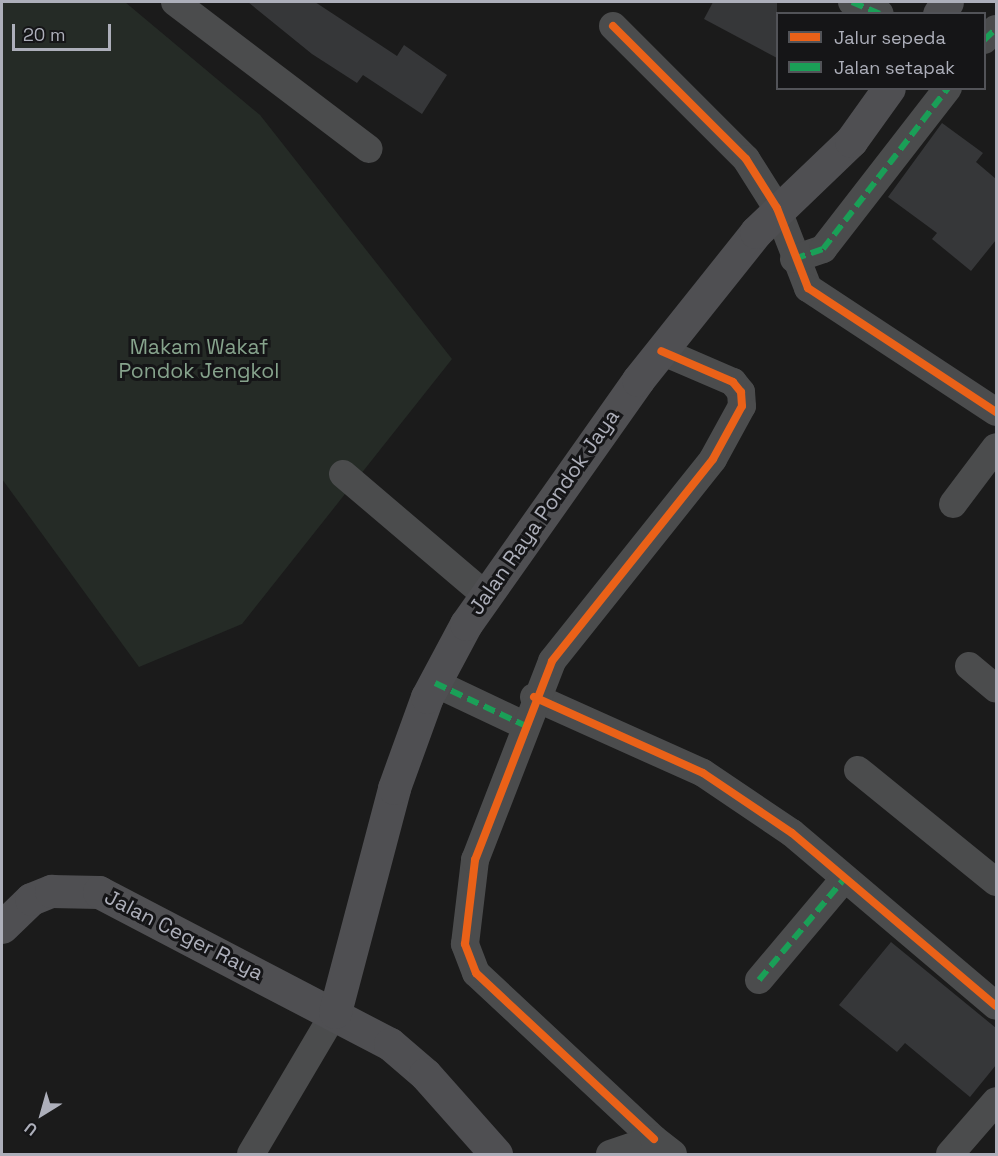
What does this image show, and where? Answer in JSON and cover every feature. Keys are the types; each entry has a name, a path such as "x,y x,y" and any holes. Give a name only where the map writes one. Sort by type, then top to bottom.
{"main road":[{"name":"Jalan Raya Pondok Jaya","path":"335,1012 394,788 435,683 486,595 591,441 661,351 777,208 851,141 888,90"},
{"name":"Jalan Ceger Raya","path":"2,927 31,899 51,891 99,892 335,1012 390,1044 425,1074 496,1155"}],"street":[{"path":"175,2 369,149"},
{"path":"852,2 875,12"},
{"path":"613,26 746,159 777,208 794,258 808,288 996,412"},
{"path":"794,258 823,249 946,90"},
{"path":"661,351 733,382 741,392 742,406 713,459 585,616 552,662 534,697 475,860 465,944 476,973 663,1147"},
{"path":"953,504 996,447"},
{"path":"343,474 486,595"},
{"path":"969,666 996,689"},
{"path":"435,683 524,725"},
{"path":"534,697 703,773 792,833 996,1006"},
{"path":"858,770 996,882"},
{"path":"759,980 845,878"},
{"path":"251,1155 335,1012"},
{"path":"950,1155 996,1101"},
{"path":"610,1155 663,1147"}],"green space":[{"name":"Makam Wakaf Pondok Jengkol","path":"2,2 125,2 260,115 452,359 242,624 139,667 2,479"}],"building":[{"path":"248,2 315,2 397,56 404,45 447,75 422,114 363,75 357,83 312,54"},
{"path":"713,2 777,2 776,57 704,19"},
{"path":"942,123 983,153 976,162 996,179 996,240 971,271 932,239 937,233 888,197"},
{"path":"891,942 996,1028 996,1065 970,1097 905,1043 897,1052 839,1005"}],"marked path":[{"path":"852,2 875,12"},
{"path":"986,38 996,29"},
{"path":"794,259 823,249 946,90"},
{"path":"435,683 524,725"},
{"path":"759,980 845,878"}],"cycle path":[{"path":"613,26 746,159 777,208 808,288 996,412"},
{"path":"654,1139 476,973 465,944 475,860 552,661 713,459 742,406 741,392 733,382 661,351"},
{"path":"534,697 703,773 792,833 996,1006"}]}
